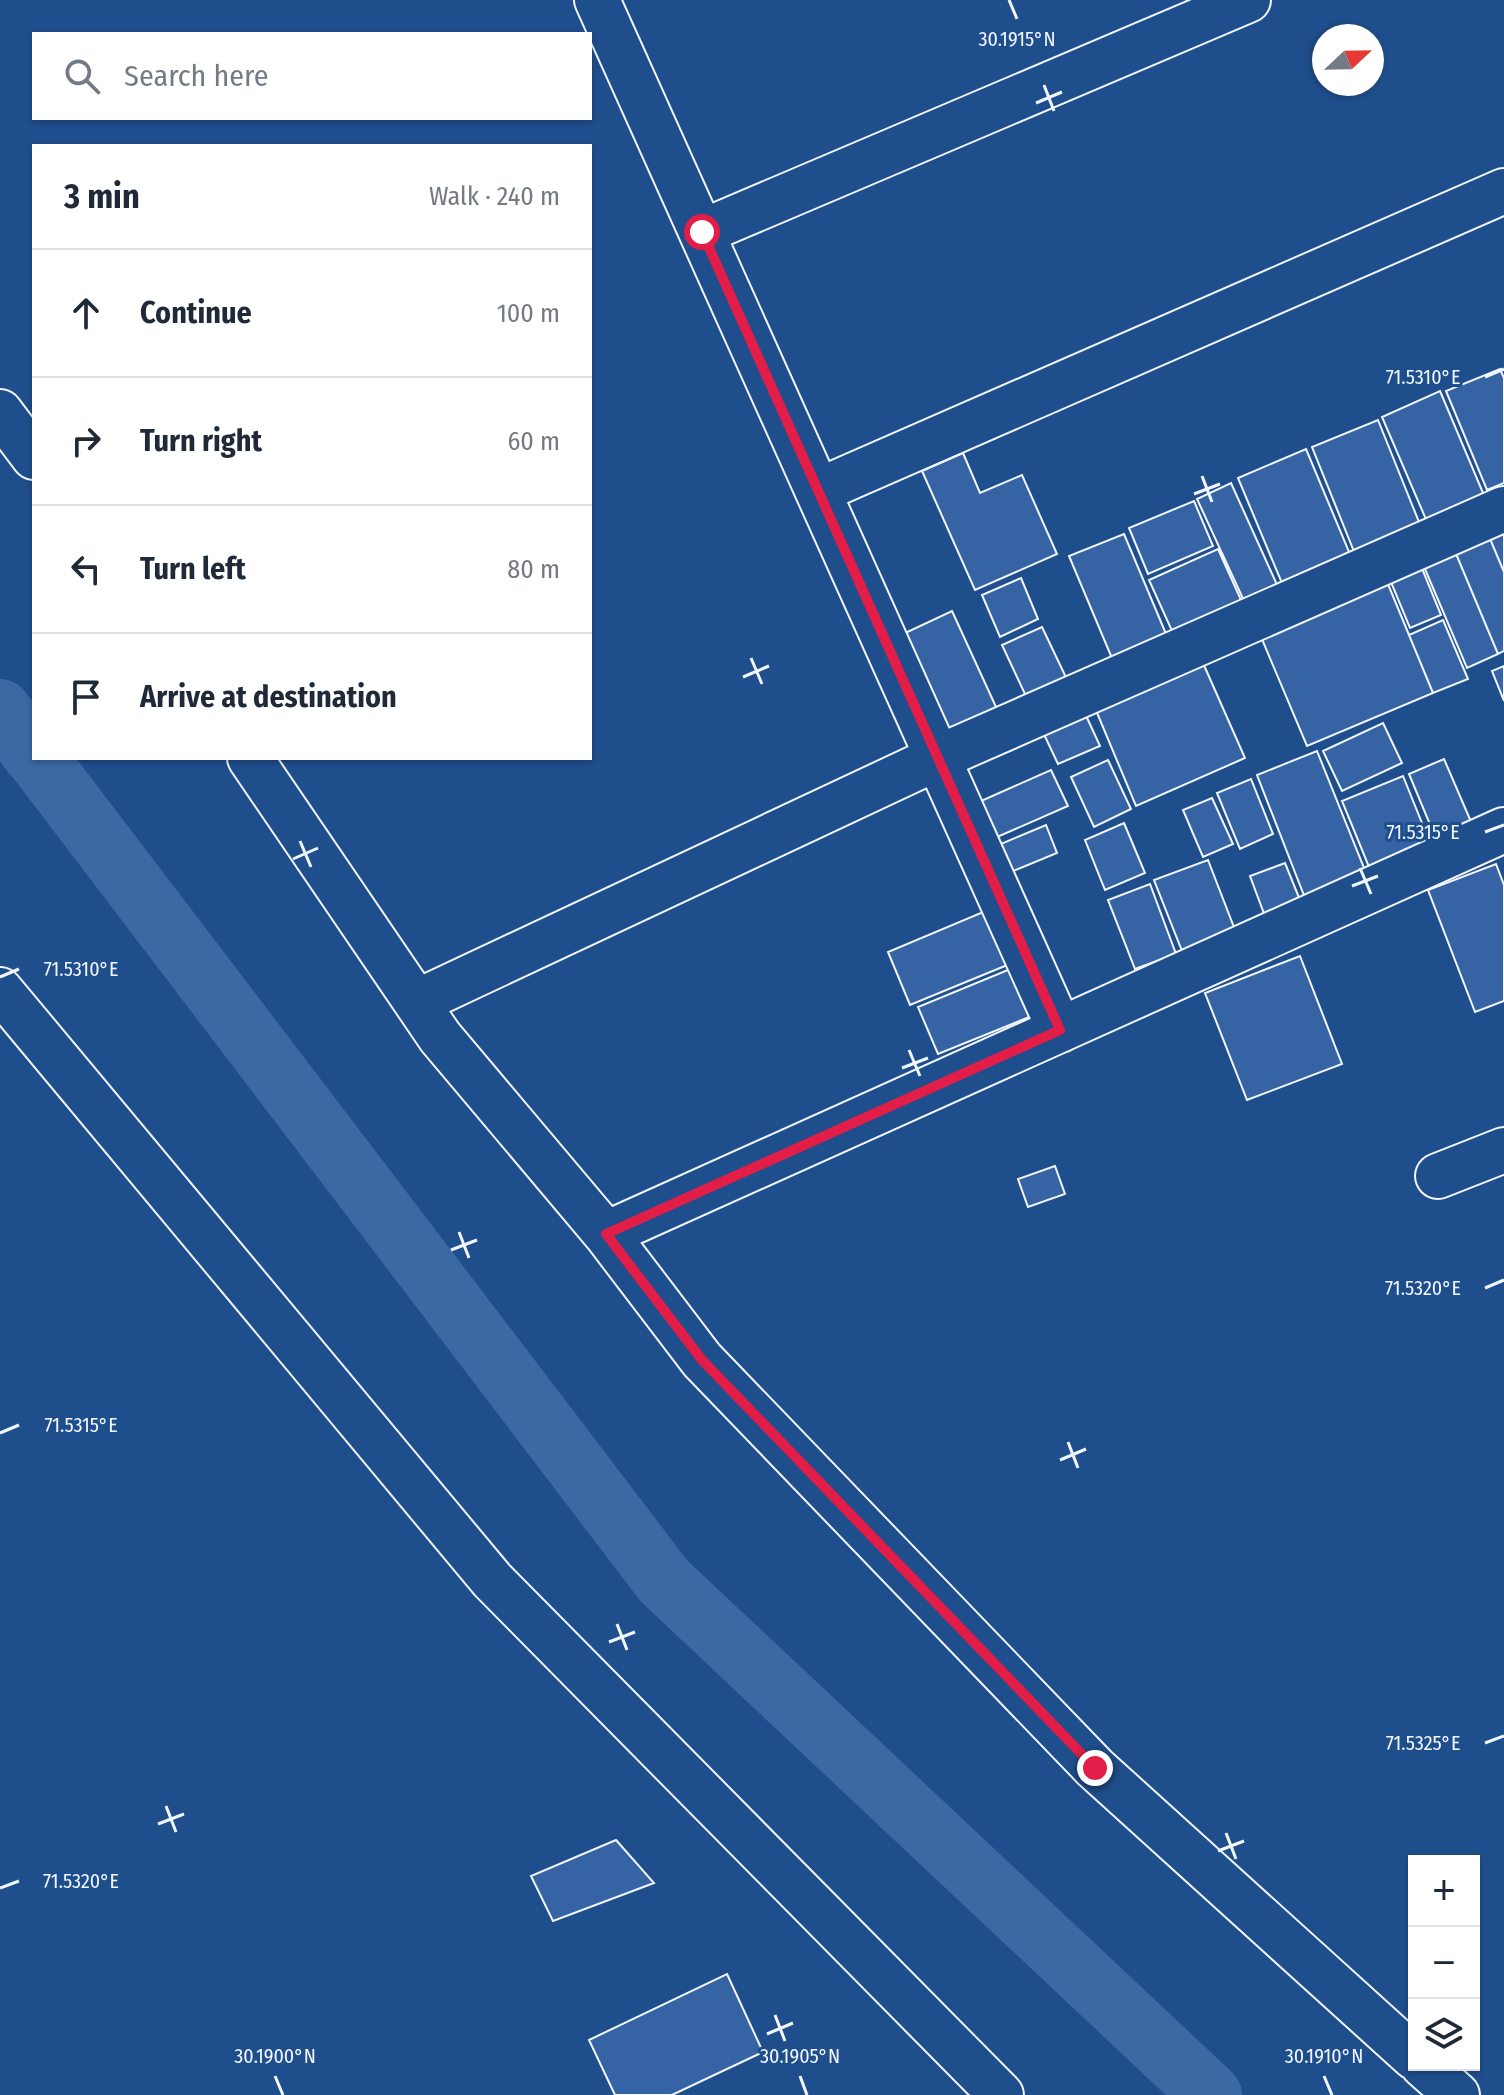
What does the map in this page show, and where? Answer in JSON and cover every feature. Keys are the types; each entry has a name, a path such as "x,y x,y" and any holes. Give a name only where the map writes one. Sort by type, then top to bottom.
{"street":[{"path":"597,0 1060,1030"},
{"path":"702,232 1248,0"},
{"path":"818,491 1504,191"},
{"path":"0,412 32,454"},
{"path":"417,1002 937,758 1504,509"},
{"path":"251,760 440,1037 606,1234 702,1360 1095,1768 1408,2052"},
{"path":"606,1234 1504,830"},
{"path":"0,990 492,1580 1001,2095"},
{"path":"1438,1176 1504,1150"},
{"path":"1430,2071 1457,2095"}],"building":[{"path":"1500,369 1504,378 1504,483 1487,490 1446,391"},
{"path":"1440,391 1486,500 1428,524 1382,417"},
{"path":"1378,420 1421,527 1355,554 1312,447"},
{"path":"1306,449 1352,559 1284,588 1238,478"},
{"path":"963,453 980,493 1022,475 1057,554 975,590 922,471"},
{"path":"1231,483 1278,587 1245,603 1197,499"},
{"path":"1194,501 1213,546 1148,574 1129,528"},
{"path":"1504,527 1504,572 1488,534"},
{"path":"1124,534 1169,641 1114,663 1069,556"},
{"path":"1488,534 1504,572 1504,651 1498,654 1454,549"},
{"path":"1218,549 1246,611 1177,642 1149,580"},
{"path":"1454,549 1498,654 1467,668 1422,562"},
{"path":"1419,561 1441,615 1410,628 1388,575"},
{"path":"1383,572 1433,693 1307,746 1256,625"},
{"path":"1021,578 1038,619 1000,637 982,595"},
{"path":"952,611 1002,720 953,742 903,634"},
{"path":"1443,620 1468,679 1433,693 1409,635"},
{"path":"1042,627 1072,690 1032,709 1002,645"},
{"path":"1203,663 1245,758 1136,806 1095,708"},
{"path":"1504,666 1504,701 1492,671"},
{"path":"1083,709 1100,746 1058,764 1041,728"},
{"path":"1383,723 1402,763 1342,791 1323,751"},
{"path":"1317,751 1366,873 1305,898 1257,775"},
{"path":"1444,759 1472,824 1436,839 1409,774"},
{"path":"1108,760 1131,809 1094,827 1071,777"},
{"path":"1051,770 1068,806 988,841 972,805"},
{"path":"1403,776 1430,843 1369,867 1342,801"},
{"path":"1251,779 1273,834 1240,849 1217,793"},
{"path":"1212,798 1233,844 1203,857 1183,810"},
{"path":"1124,823 1145,873 1105,890 1085,840"},
{"path":"1046,825 1057,853 1001,876 989,849"},
{"path":"1208,860 1235,930 1182,951 1154,880"},
{"path":"1285,863 1302,905 1266,919 1250,876"},
{"path":"1496,864 1504,885 1504,1001 1475,1012 1428,890"},
{"path":"1150,884 1176,954 1135,969 1108,900"},
{"path":"995,907 1017,961 910,1005 888,952"},
{"path":"1300,956 1342,1064 1247,1100 1205,993"},
{"path":"1025,963 1044,1011 938,1054 918,1007"},
{"path":"1055,1166 1065,1194 1028,1207 1018,1179"},
{"path":"616,1840 654,1883 553,1921 531,1876"},
{"path":"727,1974 763,2052 672,2095 615,2095 589,2040"}],"waterway":[{"path":"0,710 32,752"},
{"path":"39,760 664,1581 1211,2095"}],"route":[{"path":"702,232 1060,1030 606,1234 702,1360 1095,1768"}]}
